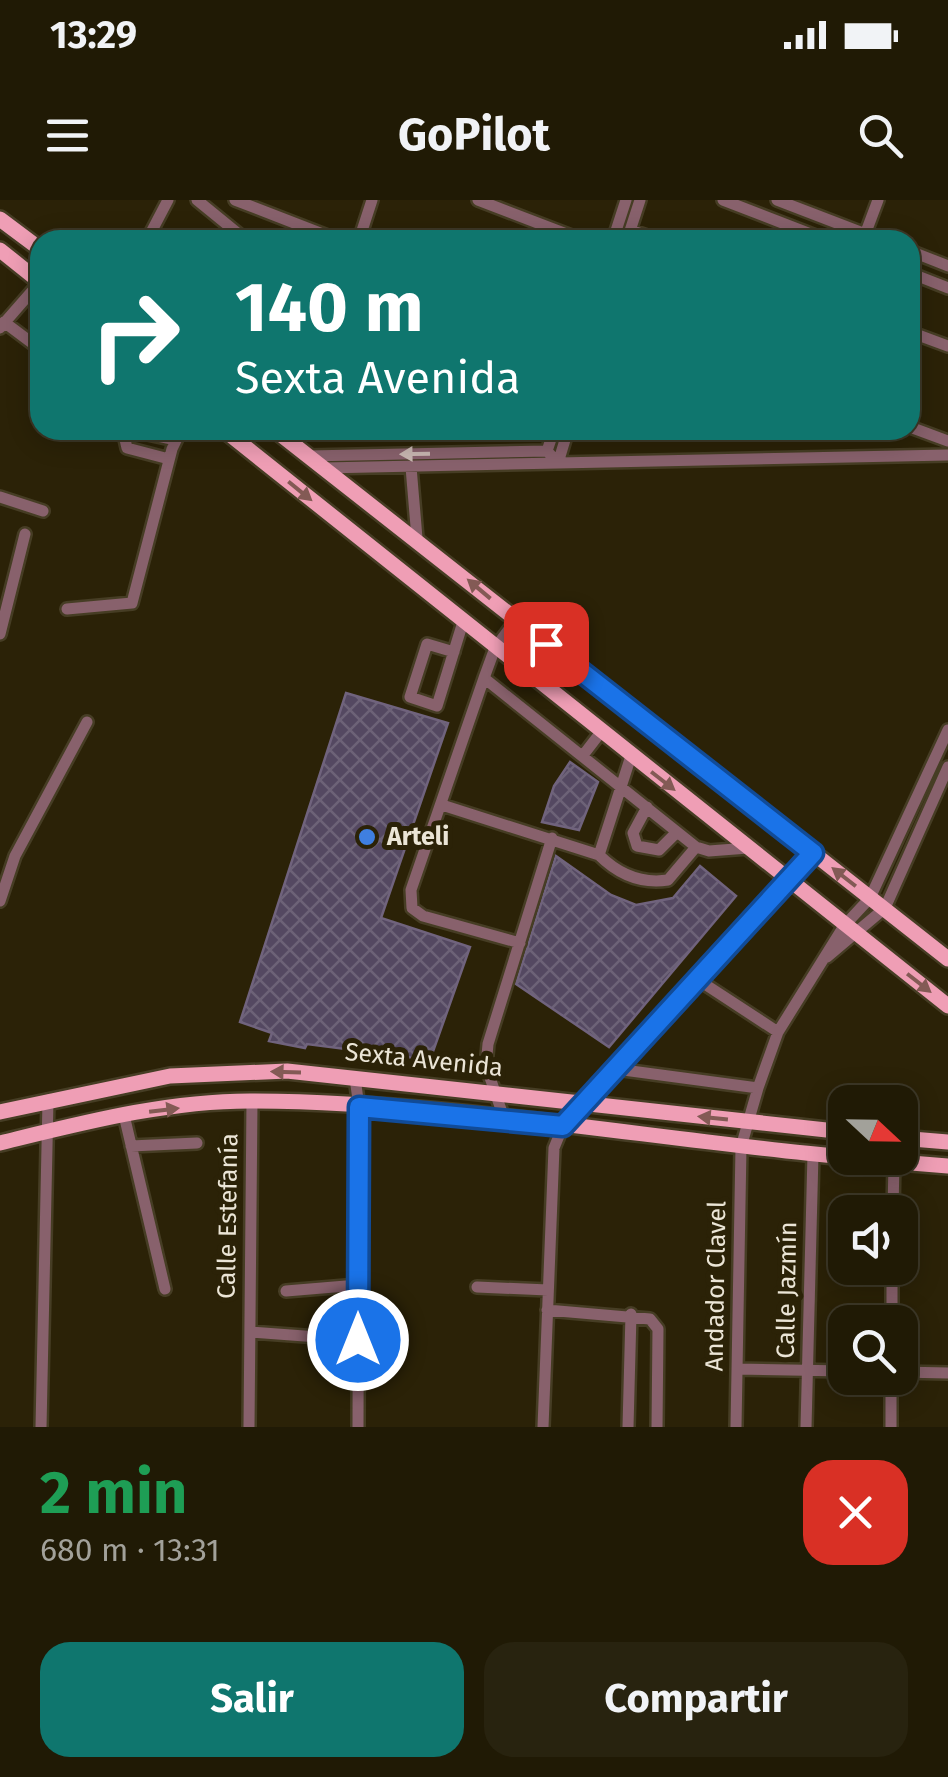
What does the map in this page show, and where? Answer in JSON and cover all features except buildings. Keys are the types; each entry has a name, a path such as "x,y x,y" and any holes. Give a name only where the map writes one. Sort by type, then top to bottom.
{"main road":[{"path":"0,219 30,242"},
{"path":"0,250 30,274"},
{"path":"236,440 948,1006"},
{"path":"288,440 948,959"},
{"name":"Sexta Avenida","path":"0,1112 170,1076 286,1070 828,1130"},
{"name":"Sexta Avenida","path":"0,1143 124,1115 252,1101 563,1126 828,1155"},
{"path":"918,1140 948,1142"},
{"name":"Sexta Avenida","path":"918,1164 948,1166"}],"street":[{"path":"152,230 168,200"},
{"path":"196,200 234,230"},
{"path":"235,200 312,230"},
{"path":"362,230 372,200"},
{"path":"478,200 556,230"},
{"path":"617,230 626,200"},
{"path":"631,230 640,200"},
{"path":"723,200 800,230"},
{"path":"778,200 848,230"},
{"path":"867,230 878,200"},
{"path":"920,255 948,266"},
{"path":"920,277 948,288"},
{"path":"30,293 2,325 30,342"},
{"path":"920,336 948,346"},
{"path":"920,431 948,442"},
{"path":"125,440 127,448 169,459"},
{"path":"67,609 132,603 176,440"},
{"path":"548,450 551,440"},
{"path":"558,463 565,440"},
{"path":"308,456 548,450"},
{"path":"548,450 558,463"},
{"path":"324,468 948,455"},
{"path":"411,467 417,538"},
{"path":"0,497 43,511"},
{"path":"0,634 24,534"},
{"path":"516,620 495,648 411,890 412,908 423,916 520,943"},
{"path":"454,652 427,644 410,697 437,706 454,652 463,622"},
{"path":"484,678 696,847 709,851 748,848"},
{"path":"0,901 15,856 86,722"},
{"path":"851,930 870,898 948,730"},
{"path":"584,754 601,732"},
{"path":"599,854 631,756"},
{"path":"851,930 886,908 948,767"},
{"path":"442,805 599,854 611,867 648,884 668,880 696,847"},
{"path":"646,807 633,832 637,846 659,850 677,832"},
{"path":"505,1121 486,1066 488,1044 552,838"},
{"path":"543,1427 554,1148 563,1126 580,1102 700,981 813,853"},
{"name":"Andador Clavel","path":"736,1427 741,1147 778,1032 820,963 851,930"},
{"path":"700,981 778,1032"},
{"path":"616,1069 758,1088"},
{"path":"355,1078 359,1107 358,1427"},
{"path":"41,1427 48,1100"},
{"name":"Calle Estefanía","path":"249,1427 252,1101"},
{"path":"124,1115 166,1289"},
{"path":"131,1146 197,1143"},
{"name":"Calle Jazmín","path":"806,1427 813,1154"},
{"path":"286,1291 358,1285"},
{"path":"477,1288 548,1290"},
{"path":"548,1310 631,1314 650,1319 658,1330 657,1427"},
{"path":"628,1427 631,1314"},
{"path":"250,1332 358,1340"},
{"path":"737,1369 828,1371"},
{"path":"918,1373 948,1374"},
{"path":"890,1427 891,1395"}],"place":[{"name":"Arteli","path":"367,837"}],"route":[{"path":"358,1340 359,1107 563,1126 580,1102 700,981 813,853 546,644"}]}
